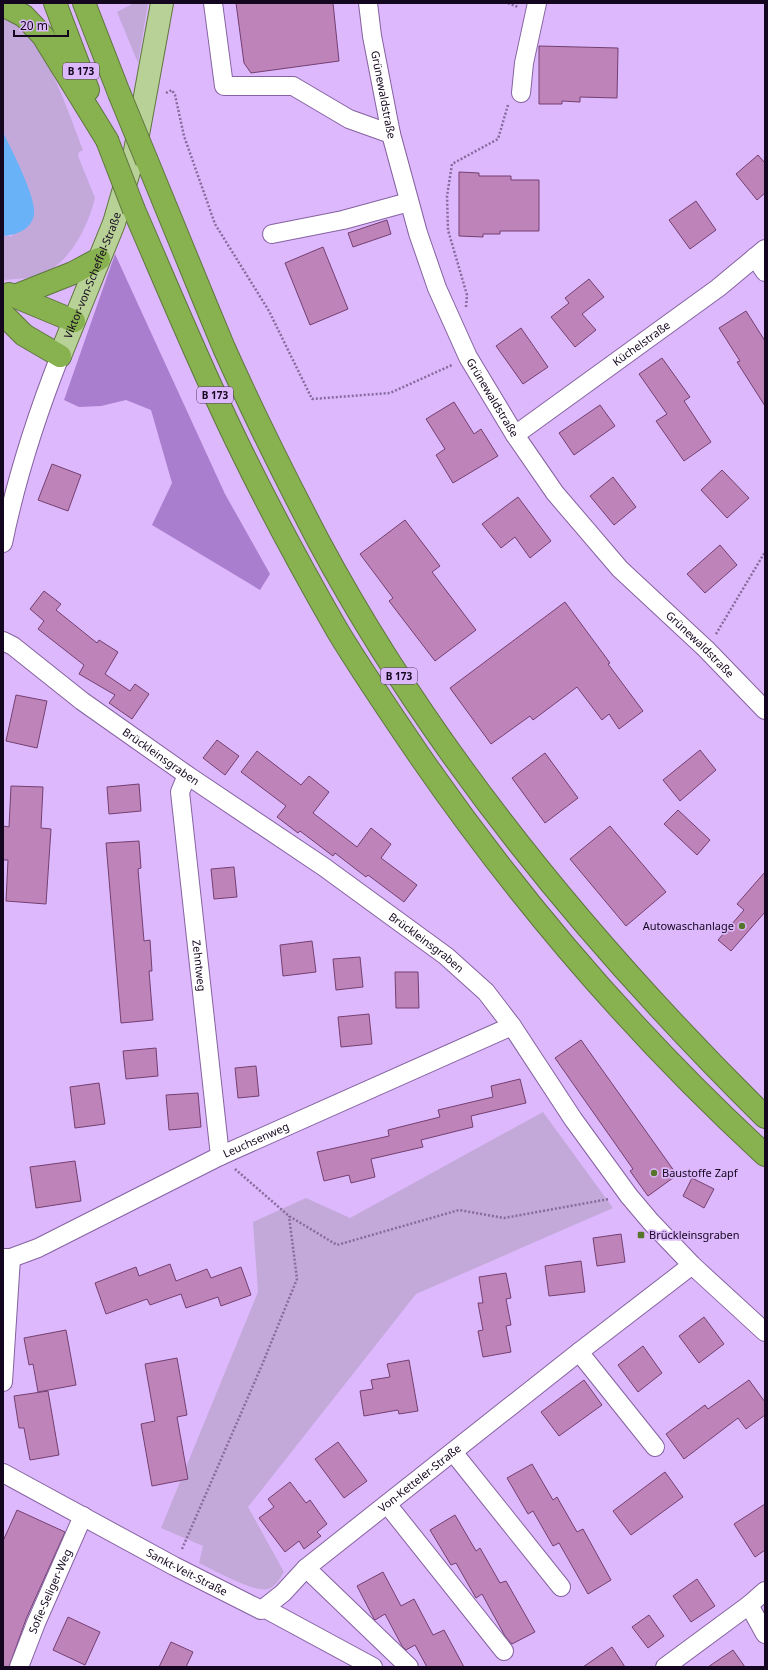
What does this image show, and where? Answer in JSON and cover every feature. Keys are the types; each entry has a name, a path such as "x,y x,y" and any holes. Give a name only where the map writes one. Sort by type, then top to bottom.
{"highway":[{"name":"B 173","path":"55,3 134,210 238,444 310,581 378,695 481,842 549,927 619,1008 685,1077 765,1154"},
{"name":"B 173","path":"84,3 119,93 225,350 266,436 319,540 359,612 400,678 495,812 568,906 636,983 711,1064 765,1117"},
{"path":"3,5 24,16 43,36 107,140"},
{"path":"9,295 73,273 98,259"},
{"path":"9,295 74,321"},
{"path":"3,314 24,335 60,356"}],"main road":[{"name":"Viktor-von-Scheffel-Straße","path":"60,356 98,259 114,223 135,151 162,3"}],"street":[{"path":"213,3 224,86 293,86 349,119 391,134"},
{"name":"Grünewaldstraße","path":"368,3 372,36 391,134 409,202 427,262 468,357 515,435 555,493 620,569 706,649 765,710"},
{"path":"521,93 524,63 537,3"},
{"path":"272,234 343,220 409,202"},
{"path":"760,253 765,272"},
{"name":"Küchelstraße","path":"515,435 718,288 760,253"},
{"name":"Viktor-von-Scheffel-Straße","path":"3,542 7,506 60,356"},
{"name":"Brückleinsgraben","path":"3,641 13,646 82,701 186,775 324,867 446,956 486,992 512,1026 573,1119 629,1196 651,1222 692,1265 765,1332"},
{"name":"Zehntweg","path":"186,775 180,792 220,1156"},
{"name":"Leuchsenweg","path":"7,1258 38,1248 220,1156 512,1026"},
{"path":"3,1382 7,1258"},
{"name":"Von-Ketteler-Straße","path":"264,1608 283,1593 306,1568 579,1352 692,1265"},
{"path":"579,1352 654,1447"},
{"path":"453,1452 561,1586"},
{"name":"Sankt-Veit-Straße","path":"3,1473 174,1566 261,1610 264,1608 373,1667"},
{"path":"387,1504 504,1651"},
{"name":"Sofie-Seliger-Weg","path":"19,1667 36,1623 82,1516"},
{"path":"306,1568 409,1667"},
{"path":"665,1667 749,1605 765,1591"},
{"path":"749,1605 765,1634"}],"path":[{"path":"164,97 168,91 172,90 175,95 184,136 215,224 269,311 312,400 390,393 468,357"},
{"path":"454,324 466,309 467,295 448,230 447,196 452,164 498,139 510,100 521,93"},
{"path":"706,649 735,605 765,552"},
{"path":"220,1156 289,1216 337,1245 459,1210 504,1218 629,1196"},
{"path":"174,1566 262,1365 297,1280 289,1216"}],"shaded area":[{"path":"134,3 148,3 138,63 117,12"},
{"path":"3,17 17,24 29,35 48,65 57,83 83,150 79,152 78,156 95,198 85,227 74,246 61,262 48,271 36,276 3,280 3,236 12,236 31,196 3,132"},
{"path":"115,254 225,494 270,574 260,590 152,525 172,483 151,410 126,400 101,406 79,407 64,400"},
{"path":"543,1112 613,1208 416,1294 248,1507 284,1572 278,1582 268,1589 253,1588 199,1563 203,1546 161,1528 258,1292 253,1222 306,1198 350,1218"}],"water":[{"path":"3,132 28,186 32,197 34,215 30,224 22,231 3,236"}],"building":[{"path":"236,3 333,3 339,61 251,73 244,63"},
{"path":"539,46 618,48 617,98 580,97 580,102 562,101 562,104 539,104"},
{"path":"758,155 765,163 765,193 757,200 736,174"},
{"path":"459,172 479,173 479,176 511,176 511,180 539,180 539,231 500,231 500,234 483,234 483,237 459,236"},
{"path":"696,201 716,230 690,249 669,220"},
{"path":"387,220 391,234 353,247 348,233"},
{"path":"323,247 348,309 310,325 285,263"},
{"path":"589,279 604,297 582,314 596,330 575,347 551,317 569,303 565,298"},
{"path":"746,311 765,341 765,406 737,362 740,361 719,328"},
{"path":"521,328 548,367 523,384 496,346"},
{"path":"662,358 690,397 684,401 711,442 684,461 656,421 667,414 639,374"},
{"path":"454,402 474,434 481,429 498,456 453,483 436,455 445,449 426,419"},
{"path":"600,405 615,426 574,455 559,433"},
{"path":"52,464 81,475 68,511 38,500"},
{"path":"722,470 749,498 727,518 701,490"},
{"path":"613,477 636,507 614,525 590,496"},
{"path":"518,497 551,541 530,558 515,537 501,548 482,524"},
{"path":"405,520 440,566 432,572 476,630 435,661 389,601 393,598 360,554"},
{"path":"720,545 737,565 705,593 687,574"},
{"path":"44,591 61,604 56,610 97,643 99,640 118,652 105,674 130,691 135,684 149,694 132,719 109,703 115,695 79,674 84,665 38,629 44,621 30,609"},
{"path":"565,602 643,711 619,729 609,714 602,720 577,687 533,720 530,716 491,744 450,688"},
{"path":"16,695 47,701 37,748 6,741"},
{"path":"217,740 239,756 225,775 203,758"},
{"path":"700,750 716,770 680,801 663,780"},
{"path":"257,751 301,785 309,776 329,792 313,813 357,847 371,828 391,844 381,858 417,885 404,902 368,875 366,877 335,853 333,856 300,831 298,833 277,817 286,806 241,772"},
{"path":"545,753 578,798 545,823 512,778"},
{"path":"139,784 141,811 109,814 107,787"},
{"path":"11,786 43,787 41,828 51,829 46,904 6,901 8,860 3,860 3,826 9,827"},
{"path":"678,810 710,840 697,855 664,824"},
{"path":"610,826 666,892 626,926 570,859"},
{"path":"139,841 141,868 138,869 144,941 150,940 152,971 149,971 153,1020 121,1023 106,843"},
{"path":"234,867 237,897 214,899 211,869"},
{"name":"Autowaschanlage","path":"765,872 765,912 731,951 718,940 744,910 737,904"},
{"path":"312,941 316,972 283,976 280,945"},
{"path":"360,957 363,987 336,990 333,959"},
{"path":"395,972 418,972 419,1008 396,1008"},
{"path":"369,1014 372,1044 341,1047 338,1017"},
{"path":"581,1040 677,1175 648,1196 630,1171 633,1169 555,1058"},
{"path":"156,1048 158,1076 126,1079 123,1051"},
{"path":"256,1066 259,1096 238,1098 235,1068"},
{"path":"520,1079 526,1103 471,1116 473,1127 421,1140 423,1147 371,1159 375,1177 351,1183 349,1175 324,1181 317,1152 389,1136 388,1130 440,1117 438,1110 493,1097 491,1086"},
{"path":"99,1083 105,1124 75,1128 70,1087"},
{"path":"198,1093 201,1127 169,1130 166,1095"},
{"path":"75,1161 81,1201 36,1208 30,1167"},
{"path":"692,1178 714,1189 704,1208 683,1196"},
{"path":"621,1234 625,1262 597,1266 593,1238"},
{"path":"581,1261 585,1292 549,1296 545,1266"},
{"path":"170,1264 176,1281 207,1269 211,1278 241,1267 251,1295 221,1306 218,1297 186,1308 181,1294 150,1305 147,1299 106,1314 95,1283 136,1267 139,1276"},
{"path":"506,1273 511,1298 506,1299 511,1325 506,1326 511,1352 483,1357 478,1331 483,1330 478,1303 483,1303 479,1277"},
{"path":"704,1317 724,1344 699,1363 679,1336"},
{"path":"66,1330 76,1385 38,1392 33,1364 29,1365 24,1338"},
{"path":"643,1346 662,1373 638,1392 618,1365"},
{"path":"177,1358 187,1415 177,1417 188,1479 152,1486 141,1424 155,1421 145,1364"},
{"path":"409,1360 418,1411 399,1414 398,1410 364,1416 360,1391 373,1389 371,1380 390,1377 387,1364"},
{"path":"584,1380 602,1405 559,1436 541,1412"},
{"path":"749,1380 765,1402 765,1415 746,1429 738,1418 684,1459 666,1434 705,1405 708,1409"},
{"path":"48,1391 59,1455 30,1460 24,1428 19,1428 14,1396"},
{"path":"338,1442 367,1481 344,1498 315,1459"},
{"path":"532,1464 553,1500 557,1497 577,1532 583,1529 611,1580 588,1594 559,1543 553,1546 533,1511 528,1514 507,1478"},
{"path":"665,1472 683,1497 631,1535 613,1511"},
{"path":"290,1482 306,1503 310,1500 327,1524 317,1532 321,1536 304,1549 299,1541 285,1552 259,1518 274,1507 268,1499"},
{"path":"765,1504 765,1550 755,1557 734,1524"},
{"path":"17,1510 65,1532 26,1619 9,1667 3,1667 3,1541"},
{"path":"455,1515 476,1551 480,1548 500,1583 506,1581 535,1632 512,1644 505,1636 482,1594 476,1598 456,1563 451,1565 430,1530"},
{"path":"383,1572 401,1606 414,1599 433,1635 444,1630 464,1667 427,1667 415,1645 406,1650 402,1646 385,1614 375,1620 374,1619 357,1586"},
{"path":"697,1579 715,1606 691,1622 673,1596"},
{"path":"649,1615 664,1636 648,1648 632,1627"},
{"path":"68,1617 100,1632 85,1665 53,1650"},
{"path":"171,1642 193,1652 186,1667 159,1667"},
{"path":"612,1647 625,1667 583,1667"},
{"path":"733,1650 745,1667 708,1667"}],"place":[{"name":"Autowaschanlage","path":"742,926"},
{"name":"Baustoffe Zapf","path":"654,1173"},
{"name":"Brückleinsgraben","path":"641,1235"}]}
